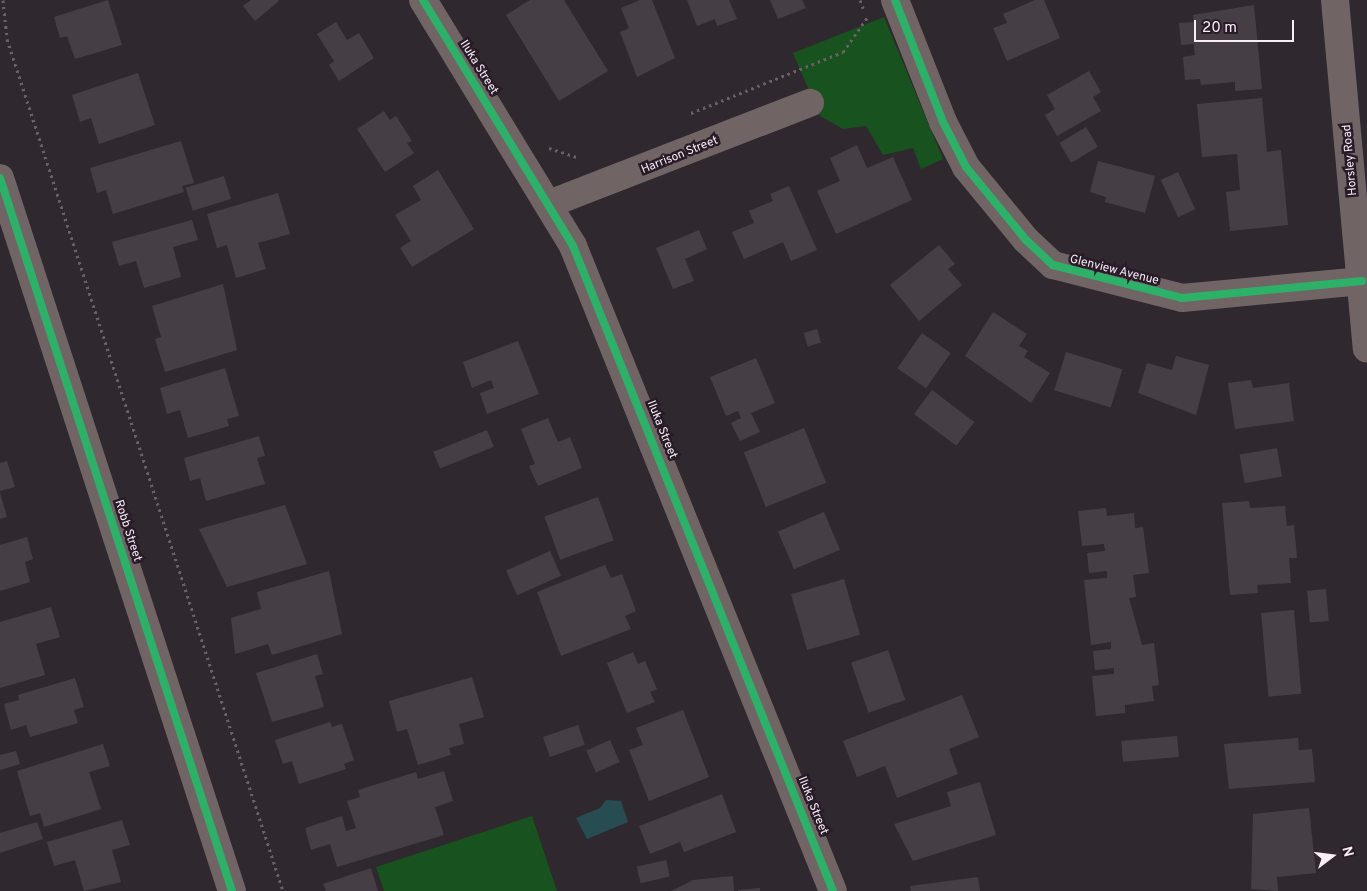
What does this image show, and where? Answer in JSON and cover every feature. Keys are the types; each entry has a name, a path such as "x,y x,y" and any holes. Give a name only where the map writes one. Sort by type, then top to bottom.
{"street":[{"name":"Iluka Street","path":"423,0 549,204 584,270 833,891"},
{"name":"Glenview Avenue","path":"895,0 943,122 966,167 1026,240 1053,265 1182,298 1362,281"},
{"name":"Horsley Road","path":"1336,0 1367,349"},
{"name":"Harrison Street","path":"549,204 810,103"},
{"name":"Robb Street","path":"0,178 232,891"}],"path":[{"path":"3,0 7,38 283,891"},
{"path":"688,114 843,52 868,20 860,0"},
{"path":"544,140 549,148 579,158 588,155"}],"green space":[{"path":"884,17 943,159 921,169 913,148 883,155 866,126 843,129 820,116 793,53"},
{"path":"532,816 557,891 384,891 376,867"}],"water":[{"path":"606,800 621,801 628,822 587,839 576,818 600,808"}],"building":[{"path":"108,0 122,45 75,59 67,36 60,38 54,17"},
{"path":"251,0 279,1 255,21 243,6"},
{"path":"530,0 564,0 608,71 559,101 506,15"},
{"path":"640,0 652,0 675,58 637,77 620,32 629,28 621,8"},
{"path":"687,0 729,0 737,19 717,26 715,19 697,26"},
{"path":"770,0 802,0 806,8 778,19"},
{"path":"1035,0 1044,0 1060,38 1007,61 993,28 1007,23 1003,14"},
{"path":"1254,5 1262,89 1235,91 1235,82 1201,85 1200,79 1185,80 1183,57 1195,55 1194,44 1181,45 1179,23 1194,22 1193,15"},
{"path":"336,22 347,40 359,33 374,58 339,81 329,65 334,61 317,34"},
{"path":"1089,71 1101,92 1093,97 1101,111 1057,136 1045,115 1055,109 1047,95"},
{"path":"138,73 155,125 99,144 91,118 80,122 72,95"},
{"path":"1262,98 1267,152 1281,150 1288,225 1230,231 1226,192 1240,190 1237,154 1202,157 1197,104"},
{"path":"384,111 390,120 396,116 412,141 407,143 414,153 385,172 357,129"},
{"path":"1086,127 1098,147 1071,163 1059,143"},
{"path":"181,141 194,183 182,186 184,192 113,214 106,190 97,193 90,168"},
{"path":"857,145 867,168 893,157 912,200 836,234 817,191 840,181 830,158"},
{"path":"1098,161 1155,176 1145,213 1105,202 1106,197 1090,192"},
{"path":"438,170 474,229 412,267 400,248 411,241 395,215 421,200 413,186"},
{"path":"1178,172 1195,209 1178,217 1161,180"},
{"path":"224,176 231,199 193,211 186,188"},
{"path":"789,186 817,250 791,261 783,242 744,259 732,232 754,223 749,211 773,201 770,194"},
{"path":"278,193 290,234 258,243 266,269 236,278 227,245 217,248 207,214"},
{"path":"192,220 198,240 173,247 181,277 144,288 136,261 119,266 112,242"},
{"path":"699,230 707,249 685,259 694,281 673,289 656,248"},
{"path":"939,245 955,264 948,269 962,285 919,321 890,285"},
{"path":"223,284 237,350 165,372 155,339 161,337 152,306"},
{"path":"993,312 1027,334 1019,346 1028,351 1024,357 1050,373 1031,403 965,356"},
{"path":"817,329 821,342 808,346 804,333"},
{"path":"922,333 951,353 926,388 897,368"},
{"path":"518,341 539,394 487,414 480,393 494,388 491,380 472,388 463,362"},
{"path":"1066,352 1122,369 1111,408 1054,390"},
{"path":"1176,356 1209,365 1196,415 1138,393 1147,363 1172,370"},
{"path":"756,358 775,403 751,413 760,432 740,441 731,423 741,418 738,411 726,416 710,377"},
{"path":"225,368 239,416 227,419 229,426 188,438 180,410 167,414 160,388"},
{"path":"1251,380 1253,388 1289,383 1294,421 1235,429 1228,383"},
{"path":"932,390 974,422 956,446 914,414"},
{"path":"548,418 558,442 570,437 582,468 538,486 529,466 535,464 521,429"},
{"path":"804,428 826,483 766,507 744,452"},
{"path":"487,430 494,447 440,468 433,452"},
{"path":"259,436 265,456 257,458 265,484 206,501 200,478 190,481 184,458"},
{"path":"1277,448 1282,477 1245,483 1240,455"},
{"path":"7,461 15,487 0,491 0,463"},
{"path":"0,493 7,517 0,519"},
{"path":"598,497 614,540 560,560 544,516"},
{"path":"1249,501 1250,508 1285,506 1287,526 1294,525 1297,558 1289,558 1291,583 1257,585 1258,593 1230,595 1222,503"},
{"path":"285,505 307,564 227,587 199,529"},
{"path":"1106,508 1107,516 1134,513 1135,528 1143,527 1149,573 1133,575 1136,597 1129,598 1142,645 1154,643 1159,685 1152,686 1154,701 1125,705 1125,713 1096,716 1092,676 1114,674 1114,668 1095,670 1093,651 1111,649 1111,642 1091,645 1084,580 1107,578 1107,571 1089,573 1087,553 1105,551 1104,544 1082,546 1078,511"},
{"path":"824,512 840,550 794,569 778,532"},
{"path":"27,537 33,559 25,562 30,582 0,591 0,545"},
{"path":"550,551 561,576 517,595 506,571"},
{"path":"605,565 611,578 622,574 636,611 625,616 631,629 561,656 537,592"},
{"path":"329,571 342,634 272,655 268,644 235,654 231,618 261,609 257,592"},
{"path":"844,579 860,635 807,650 791,594"},
{"path":"1326,589 1329,621 1310,623 1307,591"},
{"path":"51,607 60,637 36,644 45,675 0,688 0,622"},
{"path":"1294,610 1301,694 1268,697 1261,613"},
{"path":"888,650 905,700 868,713 851,663"},
{"path":"633,652 638,664 645,661 657,689 650,692 655,702 627,713 607,663"},
{"path":"317,654 323,674 315,676 324,707 272,722 256,673"},
{"path":"472,677 484,717 459,724 464,744 449,748 451,755 418,765 407,729 397,732 389,701"},
{"path":"75,678 84,707 74,710 78,723 30,737 26,725 11,730 4,704 19,700 18,695"},
{"path":"962,695 979,737 949,749 958,774 897,798 885,766 857,777 843,741"},
{"path":"683,710 709,777 649,801 629,750 643,745 636,728"},
{"path":"330,722 332,727 342,724 354,760 344,764 346,769 299,784 292,761 283,764 275,740"},
{"path":"578,725 585,745 550,757 543,737"},
{"path":"1177,736 1179,757 1123,762 1121,741"},
{"path":"1298,738 1299,750 1312,749 1315,782 1229,789 1224,744"},
{"path":"610,740 620,762 596,773 586,751"},
{"path":"103,744 110,766 89,772 101,809 44,827 40,813 30,816 17,771"},
{"path":"16,751 20,764 0,770 0,755"},
{"path":"444,771 453,801 435,807 444,835 337,867 330,844 311,850 305,828 342,816 346,831 356,828 347,801 360,797 358,790 416,772 418,779"},
{"path":"980,782 996,835 913,861 894,824 951,806 947,792"},
{"path":"722,794 736,832 684,852 680,842 650,854 639,826"},
{"path":"1309,808 1316,873 1277,877 1278,891 1251,889 1253,814"},
{"path":"122,820 130,845 112,850 121,882 84,891 75,860 54,866 47,842"},
{"path":"37,822 43,839 0,853 0,833"},
{"path":"666,860 670,877 641,883 637,867"},
{"path":"371,868 378,891 326,891 323,884"},
{"path":"733,876 734,891 671,891 693,880"},
{"path":"978,877 980,891 911,891 910,886"},
{"path":"760,888 760,891 738,891 738,890"}],"cycle path":[{"path":"423,0 573,246 833,891"},
{"path":"895,0 943,122 966,167 1026,240 1053,265 1182,298 1362,281"},
{"path":"0,178 232,891"}]}
